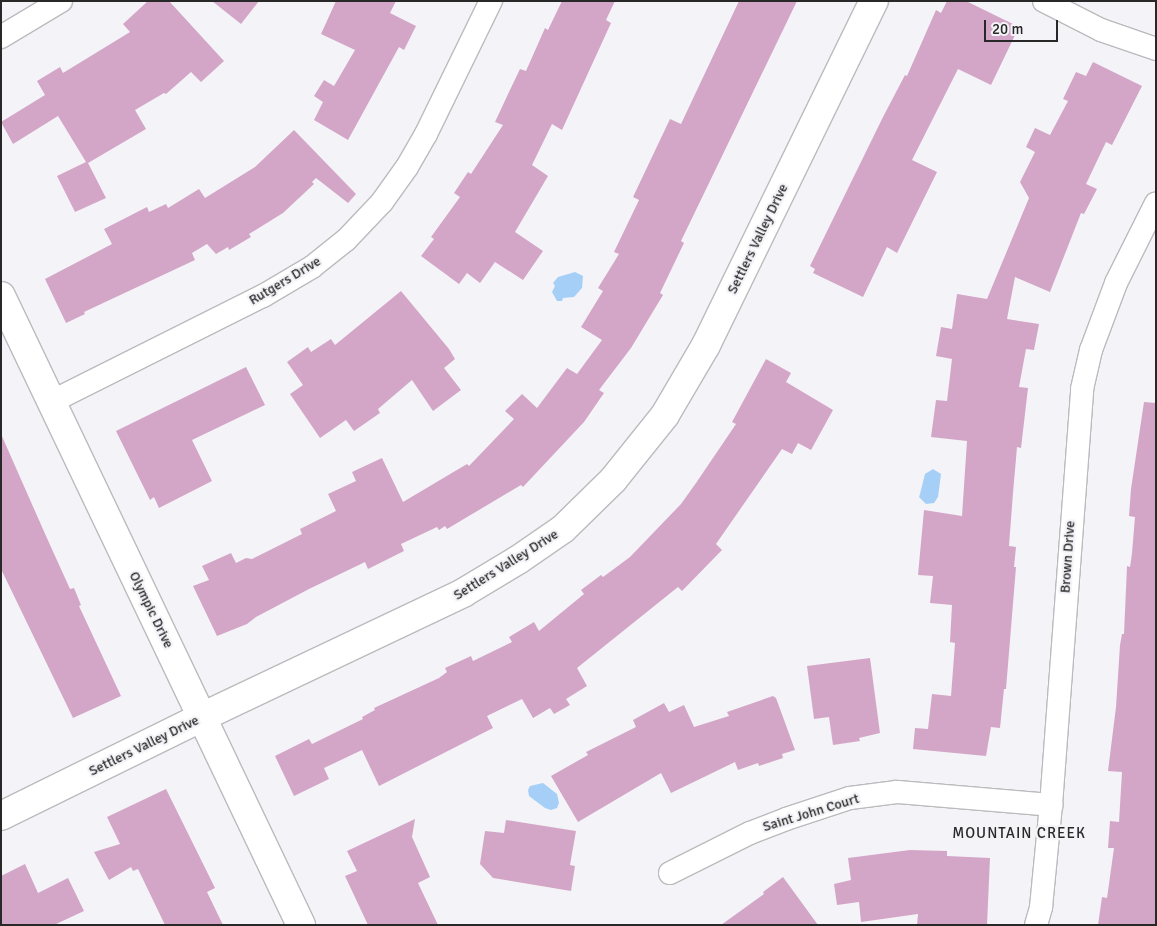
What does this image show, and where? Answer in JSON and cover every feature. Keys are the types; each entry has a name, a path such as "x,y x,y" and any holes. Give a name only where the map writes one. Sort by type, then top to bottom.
{"street":[{"path":"1,37 61,1"},
{"name":"Rutgers Drive","path":"51,402 263,296 312,267 346,240 382,202 407,167 426,134 491,1"},
{"name":"Settlers Valley Drive","path":"1,816 202,717 463,593 518,560 563,529 613,480 665,416 706,345 874,1"},
{"path":"1044,1 1102,30 1156,49"},
{"name":"Brown Drive","path":"1036,925 1041,907 1051,805 1082,389 1091,350 1116,283 1156,203"},
{"name":"Olympic Drive","path":"1,296 301,925"},
{"name":"Saint John Court","path":"670,873 750,833 850,798 897,792 1051,805"}],"water":[{"path":"575,272 583,276 582,288 574,297 563,298 562,301 557,301 552,292 555,286 553,283 558,277"},
{"path":"933,469 941,474 938,497 934,503 926,504 919,497 925,474"},
{"path":"543,783 557,794 559,803 557,808 551,810 545,808 529,796 528,790 530,786"}],"building":[{"path":"148,1 169,1 224,61 201,82 191,72 166,94 164,93 135,110 146,129 88,163 106,198 75,212 57,176 86,162 58,116 13,144 1,122 45,95 37,81 60,67 63,73 130,32 123,24"},
{"path":"212,1 259,1 241,24"},
{"path":"336,1 396,1 390,13 416,26 404,50 399,47 348,140 314,120 323,102 314,96 324,80 334,86 355,50 321,34"},
{"path":"562,1 615,1 606,20 611,23 562,130 552,124 532,165 548,176 515,232 543,251 523,280 495,262 480,283 467,273 459,284 421,256 434,239 431,237 460,197 454,193 468,172 471,174 503,125 495,122 509,92 520,69 526,71 545,28 548,30"},
{"path":"739,1 797,1 681,241 684,243 660,293 663,295 631,348 599,390 604,393 584,422 523,487 521,485 447,529 445,526 439,530 437,527 401,544 404,551 368,569 365,562 309,589 256,617 247,624 217,636 193,586 209,580 202,566 231,553 236,563 246,558 252,559 302,534 300,529 336,511 328,494 356,481 352,472 382,458 403,502 467,464 469,466 514,419 505,411 522,394 537,408 567,368 577,374 602,340 581,327 603,291 598,288 619,254 614,252 639,200 633,197 670,119 681,124"},
{"path":"947,1 966,1 1019,27 991,85 958,69 912,160 937,172 897,253 887,247 863,297 813,273 815,269 810,266 883,117 905,75 907,76 936,10 941,13"},
{"path":"1093,62 1142,86 1112,145 1106,142 1086,184 1097,189 1084,214 1081,213 1050,292 1015,277 1007,319 1039,324 1034,350 1026,349 1019,387 1028,388 1021,448 1017,447 1013,493 1009,546 1016,547 1014,567 1016,567 1006,689 1004,689 1000,728 991,727 986,756 913,749 915,728 928,729 932,694 951,696 955,643 950,642 952,605 930,603 933,576 918,575 924,510 962,516 967,441 931,437 936,400 947,401 952,359 936,356 941,327 952,329 957,294 987,299 1029,198 1020,182 1035,152 1026,147 1035,128 1050,135 1068,101 1063,99 1076,72 1086,76"},
{"path":"294,130 356,194 348,203 316,178 312,182 314,184 283,213 249,234 251,237 229,250 228,247 216,254 207,244 192,253 195,260 84,312 85,314 66,323 45,279 112,244 104,229 147,207 149,212 166,204 168,208 199,189 205,198 255,167"},
{"path":"401,291 449,349 455,359 444,368 461,390 433,411 412,380 378,409 380,413 354,431 346,420 320,438 290,394 303,385 287,362 308,347 311,352 331,339 335,345"},
{"path":"766,359 791,373 786,382 833,410 811,450 798,443 792,454 782,449 716,544 722,550 682,591 678,587 577,668 587,686 566,699 570,705 554,714 550,708 533,718 522,699 487,716 493,728 379,786 362,750 324,768 329,779 294,796 275,756 309,739 312,744 363,719 362,717 375,710 374,708 439,678 447,672 445,668 471,656 473,661 512,642 509,637 534,622 539,631 584,594 581,590 601,575 603,577 630,557 681,504 696,483 736,424 732,422"},
{"path":"246,367 265,405 192,440 212,481 159,508 154,497 150,500 116,431"},
{"path":"1144,402 1156,403 1156,925 1098,925 1102,897 1107,898 1114,848 1108,848 1110,821 1119,822 1122,772 1108,771 1116,707 1120,645 1122,634 1124,634 1127,566 1130,567 1135,517 1129,516 1131,489"},
{"path":"1,434 70,589 74,588 81,605 79,606 121,696 73,718 1,569"},
{"path":"870,658 880,733 859,738 860,741 833,745 829,717 814,719 807,666"},
{"path":"773,696 776,698 795,750 782,754 783,758 759,766 758,763 738,770 735,762 671,793 661,773 578,822 551,776 588,755 586,752 636,727 633,720 664,703 669,712 684,705 694,727 729,716 727,712"},
{"path":"166,789 215,888 207,892 223,925 165,925 138,869 133,871 131,867 109,880 94,852 120,844 107,817"},
{"path":"415,819 412,837 430,877 418,883 438,925 368,925 345,876 357,871 347,851"},
{"path":"506,820 576,831 570,865 575,866 571,891 493,878 480,864 485,831 504,833"},
{"path":"910,850 947,851 947,856 990,858 987,925 917,925 918,914 861,922 859,902 837,905 834,884 851,880 848,858"},
{"path":"25,864 38,893 68,878 84,911 54,925 1,925 1,876"},
{"path":"783,877 818,925 721,925 764,894 763,892"}],"district":[{"name":"MOUNTAIN CREEK","path":"1019,834"}]}
